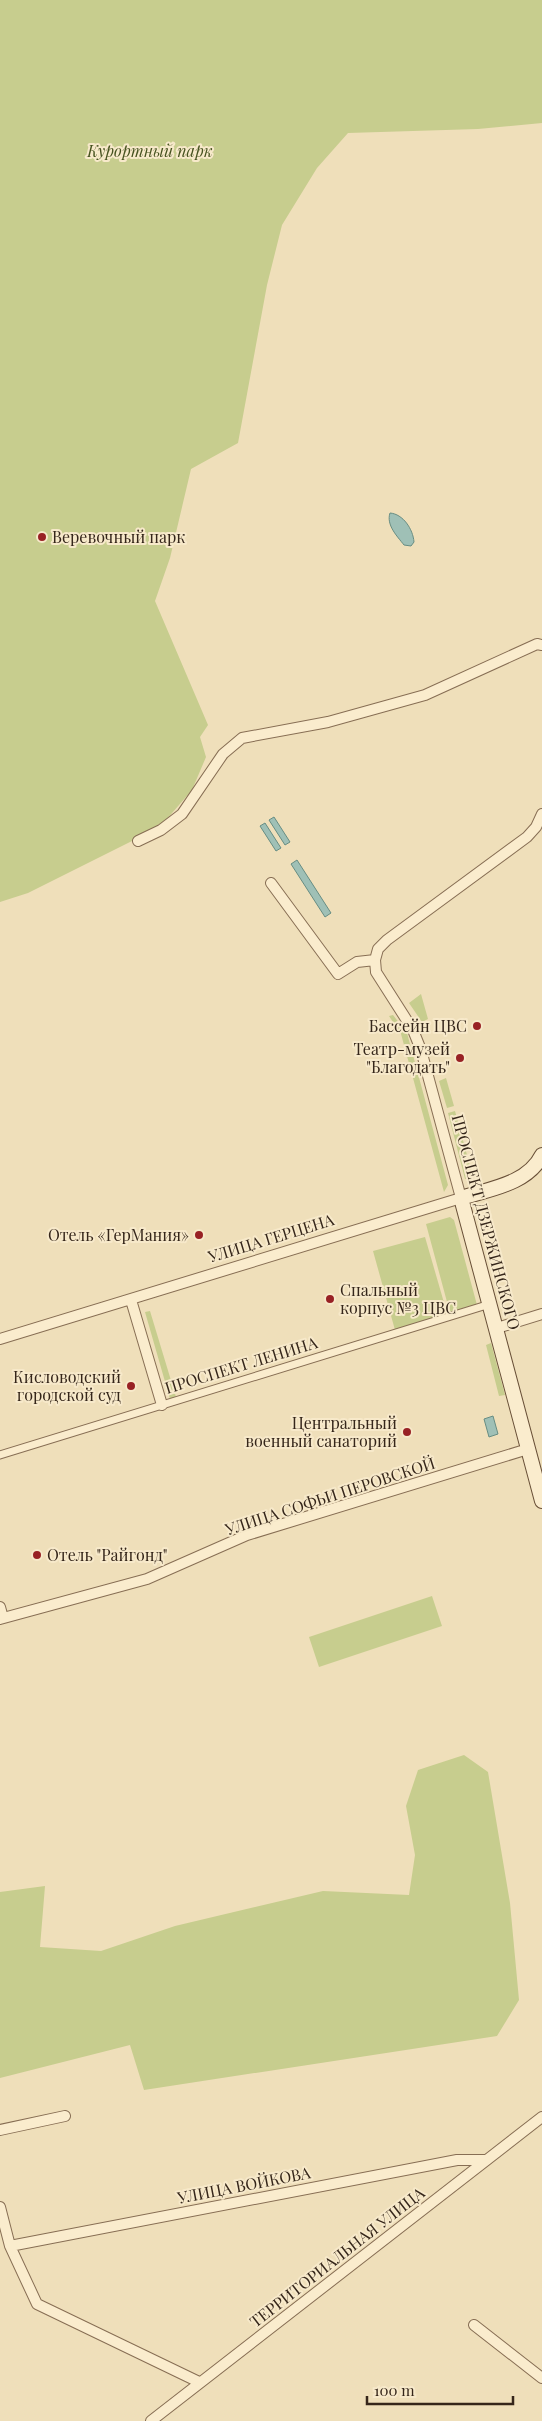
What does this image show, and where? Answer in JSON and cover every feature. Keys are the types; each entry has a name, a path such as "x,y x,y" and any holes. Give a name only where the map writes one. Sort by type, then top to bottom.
{"main road":[{"name":"УЛИЦА ГЕРЦЕНА","path":"461,1198 514,1181 529,1173 542,1155"},
{"name":"ПРОСПЕКТ ДЗЕРЖИНСКОГО","path":"461,1198 542,1501"}],"street":[{"path":"138,841 161,830 182,814 223,754 242,738 328,722 425,695 537,644 542,645"},
{"path":"271,883 338,974 357,962 375,960 378,949 387,940 527,837 536,827 542,814"},
{"name":"ПРОСПЕКТ ДЗЕРЖИНСКОГО","path":"375,960 376,972 413,1030 421,1050 461,1198"},
{"name":"УЛИЦА ГЕРЦЕНА","path":"0,1339 461,1198"},
{"path":"131,1300 162,1405"},
{"name":"ПРОСПЕКТ ЛЕНИНА","path":"0,1455 490,1304"},
{"path":"497,1328 542,1314"},
{"name":"УЛИЦА СОФЬИ ПЕРОВСКОЙ","path":"1,1615 147,1579 247,1535 528,1450"},
{"path":"0,2130 65,2116"},
{"name":"ТЕРРИТОРИАЛЬНАЯ УЛИЦА","path":"151,2421 542,2117"},
{"name":"УЛИЦА ВОЙКОВА","path":"10,2246 456,2160 485,2160"},
{"path":"0,2206 10,2246 37,2304 199,2382"},
{"path":"474,2326 542,2378"}],"green space":[{"name":"Курортный парк","path":"0,0 542,0 542,123 478,129 348,133 317,168 282,225 267,285 238,443 191,469 170,558 155,601 208,725 200,737 206,757 192,790 166,820 138,838 28,893 0,902"},
{"path":"421,994 428,1019 422,1022 409,1003"},
{"path":"393,1015 407,1033 448,1185 444,1192 401,1034 389,1016"},
{"path":"446,1078 454,1106 447,1108 439,1081"},
{"path":"455,1111 473,1177 465,1179 448,1113"},
{"path":"450,1217 454,1220 477,1305 450,1313 426,1224"},
{"path":"425,1237 447,1313 395,1330 373,1251"},
{"path":"150,1311 176,1397 170,1399 145,1312"},
{"path":"491,1343 505,1395 499,1396 486,1345"},
{"path":"432,1596 442,1626 319,1667 309,1637"},
{"path":"464,1755 488,1772 510,1903 519,2000 497,2036 144,2090 130,2045 0,2078 0,1892 45,1886 40,1947 101,1951 175,1926 323,1891 409,1895 415,1855 406,1806 418,1770"}],"water":[{"path":"390,513 399,516 409,527 414,542 411,546 404,545 393,530 389,517"},
{"path":"274,817 290,842 285,845 269,820"},
{"path":"265,823 281,848 276,851 260,826"},
{"path":"297,860 331,913 325,917 291,864"},
{"path":"493,1416 498,1434 489,1437 484,1419"}],"place":[{"name":"Веревочный парк","path":"42,537"},
{"name":"Бассейн ЦВС","path":"477,1026"},
{"name":"Театр-музей \"Благодать\"","path":"460,1058"},
{"name":"Отель «ГерМания»","path":"199,1235"},
{"name":"Спальный корпус №3 ЦВС","path":"330,1299"},
{"name":"Кисловодский городской суд","path":"131,1386"},
{"name":"Центральный военный санаторий","path":"407,1432"},
{"name":"Отель \"Райгонд\"","path":"37,1555"}]}
